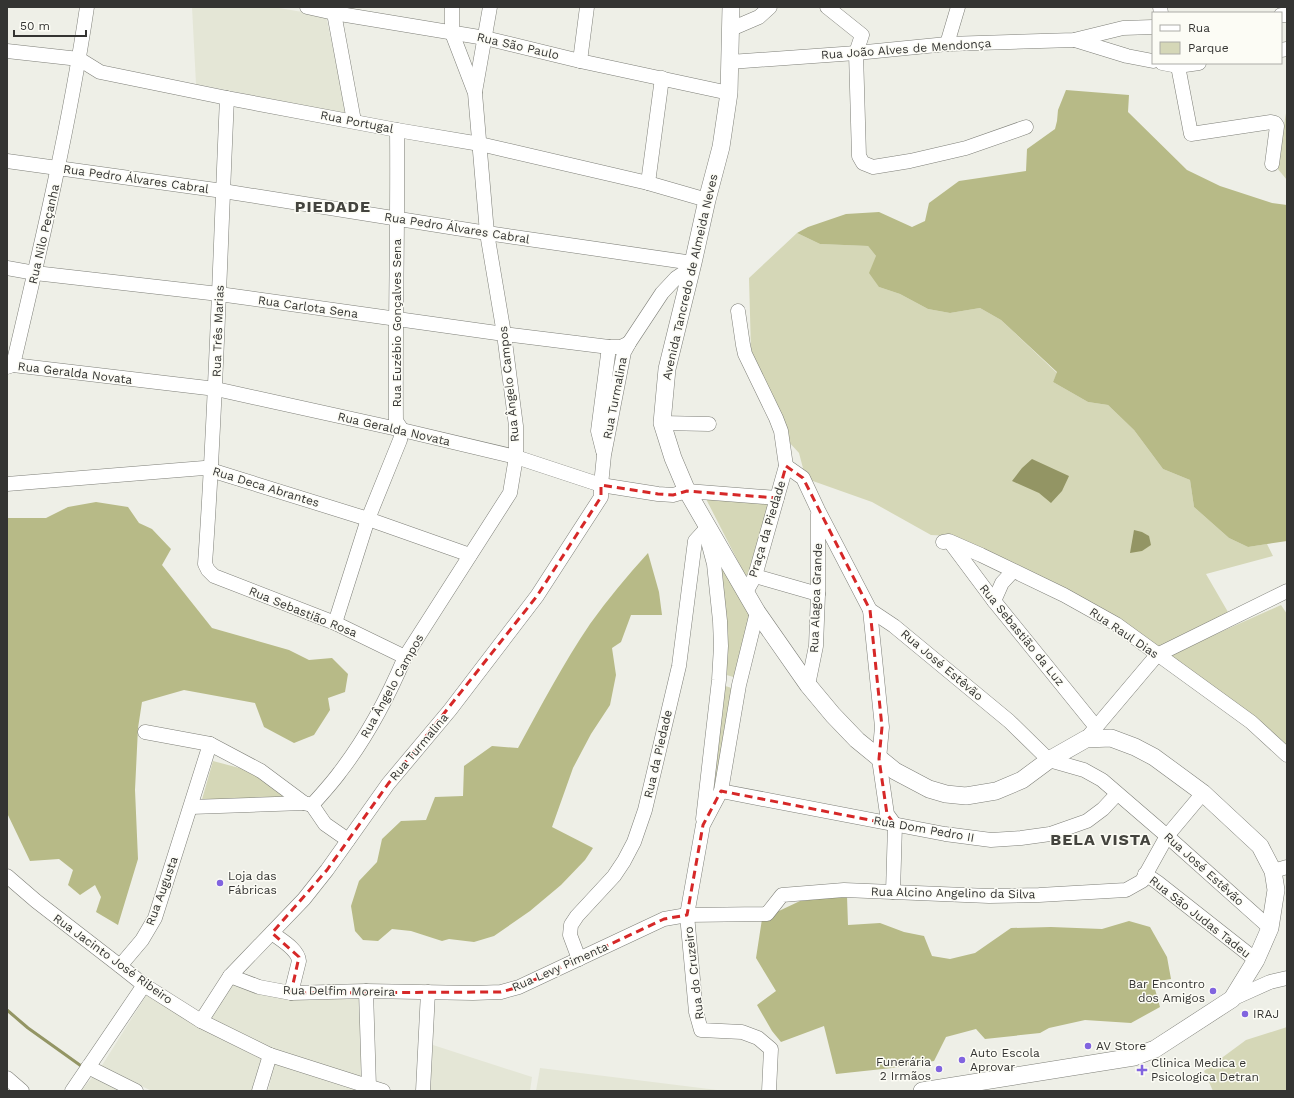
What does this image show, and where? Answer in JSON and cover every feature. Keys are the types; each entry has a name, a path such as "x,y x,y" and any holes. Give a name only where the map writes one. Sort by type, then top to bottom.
{"main road":[{"name":"Avenida Tancredo de Almeida Neves","path":"729,16 729,93 721,147 666,369 662,423 673,458 704,524 757,612 808,684 833,715 857,740 895,771 929,789 946,794 966,796 996,791 1022,780 1049,760 1091,733 1111,738 1135,747 1154,757 1203,793 1260,846 1280,869 1270,928 1256,960 1232,999"},
{"path":"922,1091 1134,1057 1155,1049 1232,999"}],"street":[{"name":"Rua Nilo Peçanha","path":"10,366 35,273 59,168 87,7"},
{"name":"Rua São Paulo","path":"307,7 333,10 484,38 580,61 729,93"},
{"name":"Rua Ângelo Campos","path":"308,804 341,772 387,697 405,657 510,493 516,457 516,426 504,334 487,233 475,93 452,33 452,7"},
{"path":"475,93 490,7"},
{"path":"580,61 586,7"},
{"path":"729,16 759,17 770,7"},
{"path":"827,7 862,35 856,53 859,156 863,163 868,166 910,161 966,148 1026,126"},
{"path":"947,44 958,7"},
{"path":"333,10 354,121"},
{"name":"Rua João Alves de Mendonça","path":"730,62 856,53 947,44 1074,40 1123,28 1152,27"},
{"path":"1074,40 1127,56 1152,61"},
{"name":"Rua Portugal","path":"7,51 79,59 100,72 227,98 480,144 648,183 707,200"},
{"path":"1167,64 1178,66 1192,64"},
{"path":"1178,66 1191,134 1271,122 1275,123 1277,126 1272,164"},
{"path":"648,183 662,78"},
{"name":"Rua Três Marias","path":"205,564 216,389 218,294 227,98"},
{"name":"Rua Euzébio Gonçalves Sena","path":"397,130 398,219 395,319 396,421 402,430"},
{"name":"Rua Pedro Álvares Cabral","path":"7,161 223,191 692,265"},
{"name":"Rua Turmalina","path":"200,1021 230,976 304,899 327,870 388,784 450,710 537,596 601,497 604,455 626,347 662,293 676,278 692,265"},
{"name":"Rua Carlota Sena","path":"7,268 35,273 218,294 504,334 609,347"},
{"path":"738,311 745,354 781,431 786,466"},
{"name":"Rua Turmalina","path":"604,455 598,431 609,347 626,347"},
{"name":"Rua Geralda Novata","path":"10,366 216,389 516,457 601,485 658,494 673,495 688,491 777,498"},
{"path":"662,423 709,424"},
{"path":"335,623 368,519 400,440 402,430"},
{"name":"Praça da Piedade","path":"746,592 755,576 786,466"},
{"name":"Rua José Estêvão","path":"786,466 803,478 870,610 894,626 1003,716 1049,760 1084,770 1102,780 1270,928"},
{"name":"Rua Deca Abrantes","path":"7,484 204,468 368,519 470,555"},
{"name":"Rua Alagoa Grande","path":"808,684 816,646 818,594 818,510"},
{"name":"Rua do Cruzeiro","path":"704,524 714,564 721,646 703,825 687,915 696,1012 701,1030 742,1032 758,1038 771,1049 769,1091"},
{"name":"Rua da Piedade","path":"579,960 570,935 571,925 577,916 614,876 624,861 634,842 645,810 679,666 695,541 704,524"},
{"name":"Rua Raul Dias","path":"946,542 981,555 1064,595 1116,624 1251,722 1287,755"},
{"name":"Rua Sebastião da Luz","path":"946,542 969,568 1091,733"},
{"path":"969,568 973,559 981,555"},
{"name":"Rua Sebastião Rosa","path":"205,564 214,576 335,623 405,657"},
{"path":"994,601 1002,583 1013,571"},
{"path":"755,576 818,594"},
{"path":"1091,733 1157,655 1287,591"},
{"path":"870,610 882,727 879,759 888,814 895,825 893,892"},
{"name":"Rua do Cruzeiro","path":"703,825 721,791 739,685 757,612"},
{"path":"718,680 739,685"},
{"path":"145,732 210,744 261,771 308,804 325,824 348,840"},
{"name":"Rua Augusta","path":"120,966 142,940 155,918 210,744"},
{"name":"Rua Dom Pedro II","path":"721,791 895,825 991,840 1050,834 1087,821 1103,809 1118,794"},
{"name":"Rua Alcino Angelino da Silva","path":"687,915 766,914 782,894 844,890 989,896 1126,890 1142,881 1167,836 1203,793"},
{"path":"191,807 308,804"},
{"name":"Rua São Judas Tadeu","path":"1145,874 1256,960"},
{"name":"Rua Jacinto José Ribeiro","path":"7,876 36,901 144,985 200,1021 270,1055 383,1091"},
{"name":"Rua Levy Pimenta","path":"428,992 473,994 501,992 519,987 664,919 687,915"},
{"path":"272,933 292,949 299,957 291,993"},
{"name":"Rua Delfim Moreira","path":"230,976 259,988 291,993 428,992"},
{"path":"1232,999 1270,982 1287,978"},
{"path":"72,1091 144,985"},
{"path":"366,992 369,1087"},
{"path":"423,1091 428,992"},
{"path":"259,1091 270,1055"},
{"path":"88,1067 136,1091"}],"highlighted area":[{"path":"786,466 803,478 870,610 882,727 879,759 887,814 895,825 721,791 703,825 687,915 664,919 519,987 501,992 291,993 299,957 272,933 327,870 388,784 537,596 601,497 601,485 658,494 673,495 687,491 777,498"}],"shaded area":[{"path":"192,7 273,7 326,16 347,114 196,84"},
{"path":"1066,90 1129,95 1128,112 1187,170 1220,186 1272,203 1287,205 1287,541 1248,547 1229,538 1194,507 1190,480 1163,469 1134,430 1108,405 1088,402 1053,382 1057,372 1001,320 980,308 950,313 928,309 900,294 879,287 869,273 876,256 868,246 820,244 797,233 808,227 846,214 879,212 912,227 925,221 929,203 959,181 1026,171 1027,149 1055,129 1058,110"},
{"path":"1032,459 1069,476 1062,491 1051,503 1039,493 1012,481 1022,468"},
{"path":"96,502 128,507 139,523 152,529 171,549 162,565 212,628 289,650 309,660 332,658 348,674 345,692 328,698 330,710 314,735 294,743 264,727 255,703 184,690 142,702 138,728 135,790 138,859 118,925 96,912 101,897 95,885 80,895 68,885 73,870 59,859 30,861 7,813 7,518 46,518 68,507"},
{"path":"1134,530 1149,536 1151,545 1142,551 1130,553"},
{"path":"648,553 659,592 662,615 631,615 621,642 612,648 616,675 610,705 591,734 573,768 552,827 593,848 585,860 561,885 530,911 494,936 474,942 449,939 442,941 411,931 392,929 378,941 363,940 355,931 351,906 359,881 377,862 382,839 401,821 426,820 435,797 463,796 464,766 492,746 518,748 561,670 590,624"},
{"path":"847,896 848,925 880,923 904,932 924,936 932,956 950,959 975,953 1011,928 1051,927 1102,929 1129,921 1150,927 1167,957 1171,979 1153,982 1160,1007 1131,1023 1085,1020 1049,1028 1040,1033 985,1039 976,1029 946,1037 934,1061 892,1068 836,1074 824,1026 781,1042 772,1031 757,1005 776,991 756,958 762,919 800,901"},
{"path":"231,981 364,996 366,1082 267,1048 207,1017"},
{"path":"147,994 262,1058 253,1091 152,1091 101,1067"},
{"path":"433,1045 532,1077 530,1091 430,1091"},
{"path":"275,1062 372,1091 268,1091"},
{"path":"540,1068 725,1091 536,1091"},
{"path":"95,1074 128,1091 81,1091"}],"green space":[{"path":"1287,107 1287,180 1277,168"},
{"path":"797,233 820,244 868,246 876,256 879,287 900,294 928,309 950,313 980,308 1001,320 1057,373 1053,382 1088,402 1108,405 1134,430 1163,469 1190,480 1194,507 1229,538 1248,547 1267,544 1273,556 1206,574 1228,612 1158,651 951,536 931,535 872,502 810,480 804,472 799,453 788,441 751,351 749,278"},
{"path":"705,497 769,504 751,575 745,575"},
{"path":"714,549 750,613 737,678 723,674"},
{"path":"1281,605 1287,614 1287,748 1167,656"},
{"path":"722,685 735,689 716,791 707,811"},
{"path":"213,761 247,770 294,800 201,803"},
{"path":"1287,1027 1287,1091 1213,1091 1204,1071 1246,1040"}],"waterway":[{"path":"7,1010 28,1028 84,1068"}],"place":[{"name":"Loja das Fábricas","path":"220,883"},
{"name":"Bar Encontro dos Amigos","path":"1213,991"},
{"name":"IRAJ","path":"1245,1014"},
{"name":"AV Store","path":"1088,1046"},
{"name":"Auto Escola Aprovar","path":"962,1060"},
{"name":"Funerária 2 Irmãos","path":"939,1069"},
{"name":"Clinica Medica e Psicologica Detran","path":"1142,1070"}],"district":[{"name":"PIEDADE","path":"333,206"},
{"name":"BELA VISTA","path":"1101,839"}]}
